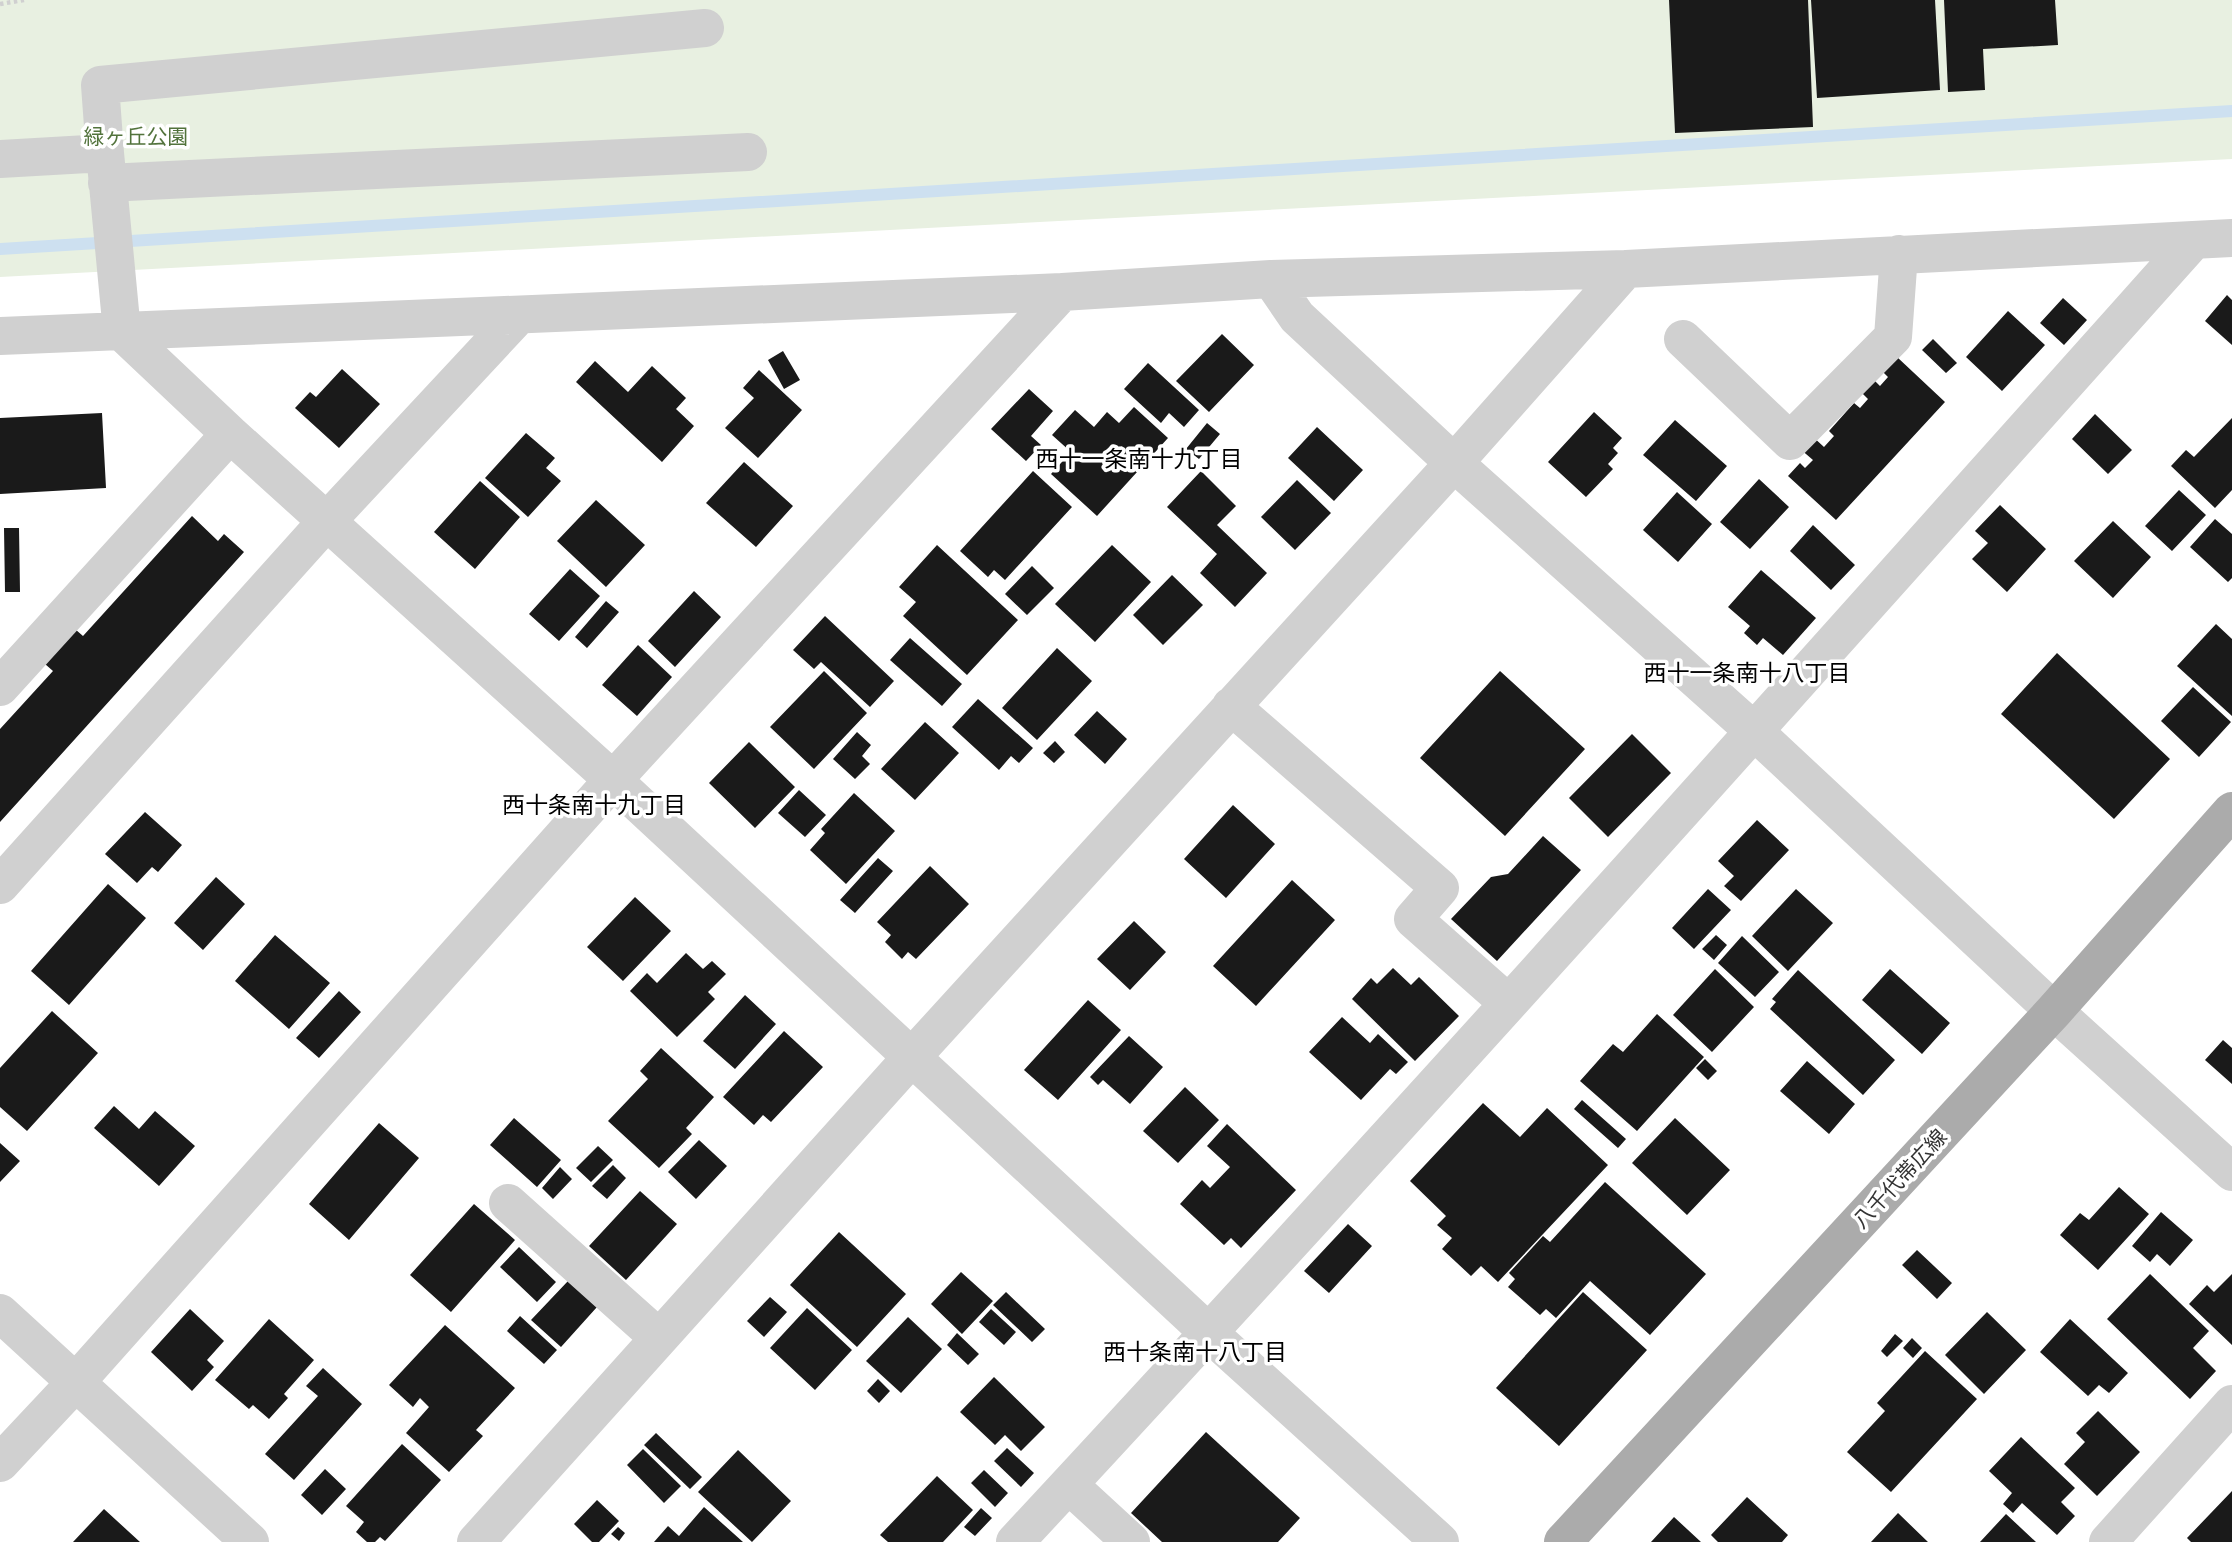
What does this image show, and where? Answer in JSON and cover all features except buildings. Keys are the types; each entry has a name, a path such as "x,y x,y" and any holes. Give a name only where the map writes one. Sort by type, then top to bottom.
{"main road":[{"name":"八千代帯広線","path":"1563,1542 2054,1011 2232,811"}],"street":[{"path":"705,28 100,85 122,332 230,434 613,780 1209,1333 1440,1542"},
{"path":"0,159 106,168 748,152"},
{"path":"0,335 1062,292 1271,279 1626,269 2232,238"},
{"path":"1015,1542 1209,1333 1755,732 2194,240"},
{"path":"1683,339 1790,441 1893,337 1899,254"},
{"path":"476,1542 911,1058 1454,463 1626,269"},
{"path":"1271,279 1297,317 1454,463 1755,732 2054,1011 2232,1172"},
{"path":"0,1463 76,1382 613,780 1062,292"},
{"path":"0,885 327,521 517,316"},
{"path":"0,687 230,434"},
{"path":"1231,706 1440,888 1413,919 1508,1003"},
{"path":"508,1203 659,1338"},
{"path":"0,1313 250,1542"},
{"path":"2108,1542 2232,1404"},
{"path":"1069,1485 1131,1542"}],"path":[{"path":"0,5 24,0"}],"green space":[{"name":"緑ヶ丘公園","path":"0,0 2232,0 2232,159 0,277"}],"waterway":[{"path":"0,249 2232,111"}],"district":[{"name":"西十一条南十九丁目","path":"1139,458"},
{"name":"西十一条南十八丁目","path":"1747,672"},
{"name":"西十条南十九丁目","path":"594,804"},
{"name":"西十条南十八丁目","path":"1195,1351"}]}
